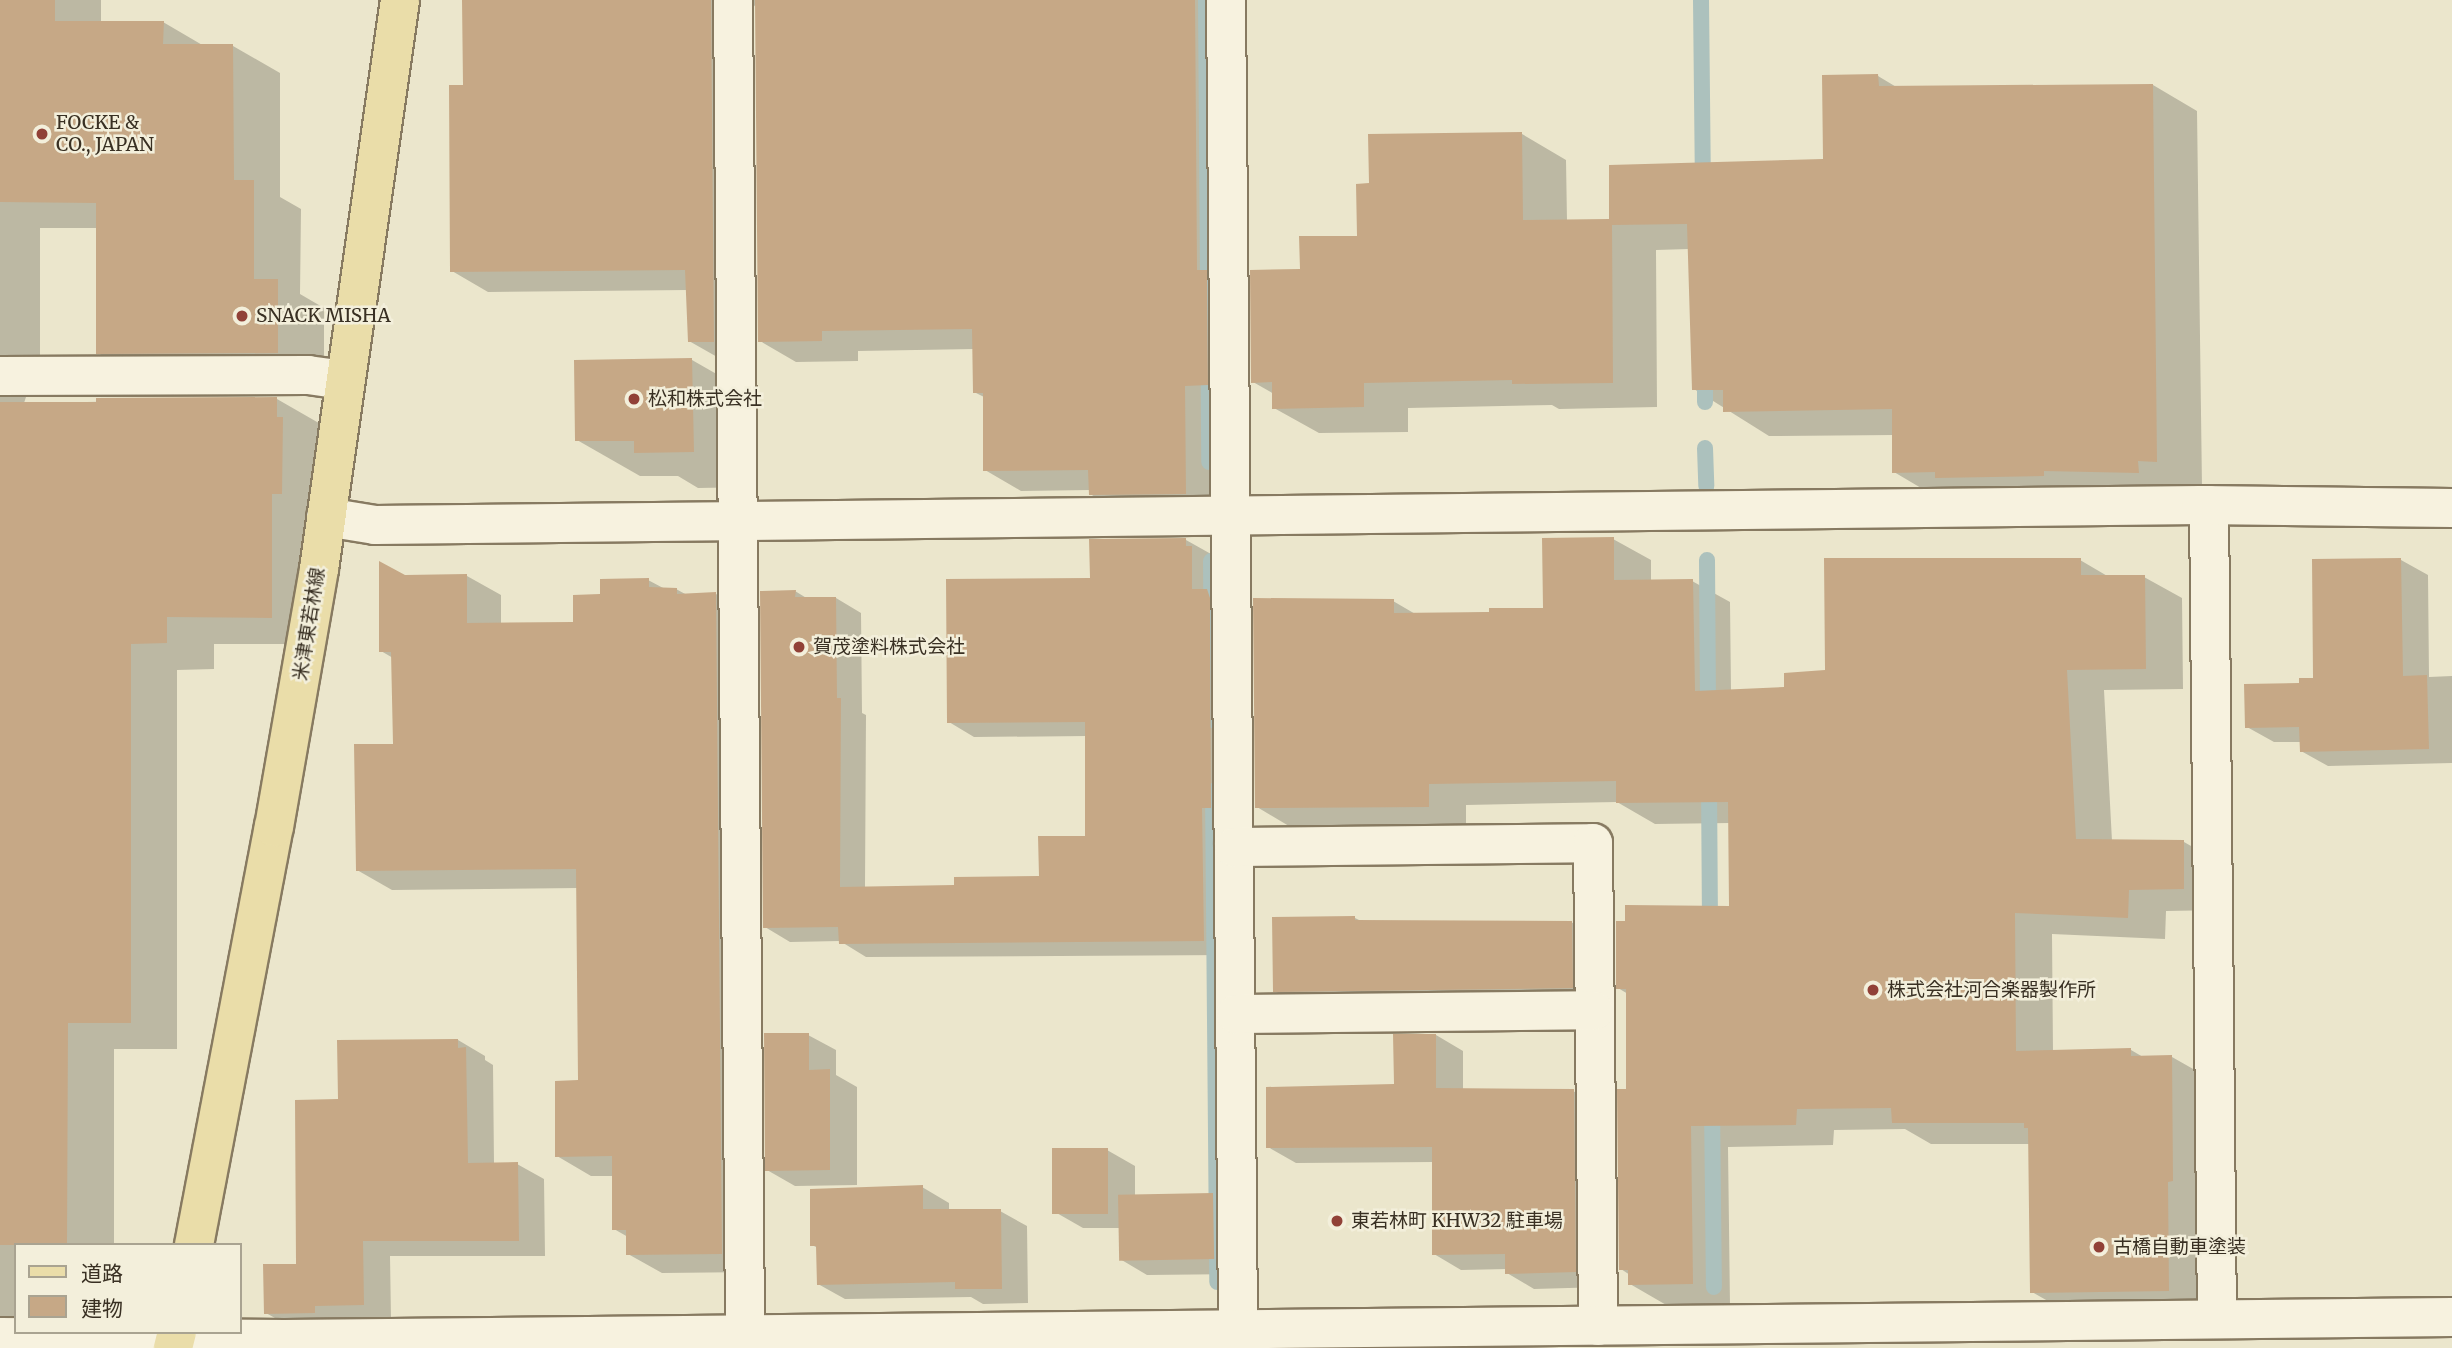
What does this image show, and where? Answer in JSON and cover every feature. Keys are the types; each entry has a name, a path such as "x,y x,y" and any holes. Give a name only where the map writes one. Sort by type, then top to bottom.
{"main road":[{"name":"米津東若林線","path":"194,1243 274,827 326,517 400,0"}],"street":[{"path":"733,0 745,1334"},
{"path":"1214,1335 1236,1014 1226,0"},
{"path":"0,376 308,376 345,380"},
{"path":"326,517 375,525 2209,505 2452,508"},
{"path":"2209,505 2211,1329"},
{"path":"1234,847 1593,843 1594,1010 1616,1333"},
{"path":"1236,1014 1594,1010"},
{"path":"0,1337 175,1339 745,1334 1214,1335 2211,1329 2452,1317"}],"building":[{"path":"0,0 55,0 55,21 164,21 163,44 233,44 234,180 254,180 254,279 278,279 278,353 96,354 96,203 0,202"},
{"path":"462,0 711,0 714,342 688,342 685,270 450,272 449,85 463,85"},
{"path":"755,0 1195,0 1197,270 1207,270 1208,385 1185,386 1186,494 1089,495 1088,470 983,471 983,393 973,393 972,329 822,331 822,341 758,342"},
{"path":"1878,74 1879,86 2153,84 2157,462 2138,461 2139,473 2044,471 2044,476 1935,478 1935,472 1892,473 1892,409 1723,412 1723,390 1692,390 1687,224 1612,225 1613,383 1512,384 1512,380 1364,383 1364,407 1272,409 1272,382 1251,383 1250,270 1300,269 1299,236 1357,236 1356,184 1369,183 1368,134 1522,132 1523,220 1609,219 1609,165 1823,159 1822,75"},
{"path":"692,358 694,452 634,453 634,441 575,441 574,360"},
{"path":"277,397 277,417 283,417 282,494 272,494 272,618 167,617 167,643 131,644 131,1023 68,1023 67,1243 0,1245 0,402 96,402 96,398"},
{"path":"1614,537 1614,580 1693,579 1695,691 1784,687 1784,673 1825,670 1824,558 2081,558 2081,575 2145,575 2146,669 2067,670 2076,839 2184,840 2184,889 2129,890 2128,918 2015,913 2016,1051 2131,1048 2131,1056 2172,1055 2173,1181 2168,1182 2169,1291 2030,1293 2028,1128 2024,1128 2024,1123 1892,1123 1891,1108 1797,1109 1796,1125 1691,1126 1693,1284 1628,1285 1628,1270 1619,1270 1617,1089 1626,1089 1626,989 1616,989 1616,921 1625,921 1625,905 1729,906 1728,802 1616,803 1616,781 1429,784 1429,807 1255,808 1253,598 1394,599 1394,613 1489,612 1489,608 1543,608 1542,538"},
{"path":"1186,538 1186,546 1192,546 1192,589 1207,589 1210,598 1211,808 1202,808 1204,941 839,944 838,927 763,928 760,591 796,590 795,597 836,597 837,698 841,698 840,887 954,885 954,877 1039,876 1038,836 1085,836 1085,722 947,723 946,579 1090,578 1089,539"},
{"path":"2401,558 2403,676 2427,675 2429,749 2300,752 2299,727 2245,728 2244,684 2299,683 2299,678 2313,678 2312,559"},
{"path":"379,561 405,575 467,574 467,623 573,622 573,595 600,594 600,579 649,578 649,587 677,588 677,594 716,592 722,1254 626,1255 626,1230 612,1230 612,1156 555,1157 555,1081 578,1080 576,869 356,871 354,744 393,744 391,652 379,652"},
{"path":"1355,916 1355,920 1572,921 1573,988 1273,992 1272,917"},
{"path":"764,1033 809,1033 809,1070 830,1069 830,1170 765,1171"},
{"path":"1393,1034 1436,1034 1436,1088 1574,1089 1576,1272 1505,1274 1505,1254 1432,1255 1432,1147 1266,1148 1266,1087 1394,1084"},
{"path":"458,1039 458,1048 466,1047 468,1163 518,1162 519,1241 363,1241 364,1305 315,1306 315,1313 264,1314 263,1264 296,1264 295,1100 338,1099 337,1040"},
{"path":"1052,1148 1108,1148 1108,1214 1052,1214"},
{"path":"923,1185 923,1209 1001,1209 1002,1289 955,1289 955,1282 817,1285 816,1246 810,1246 810,1189"},
{"path":"1213,1193 1214,1259 1119,1261 1118,1195"}],"waterway":[{"path":"1206,0 1209,462"},
{"path":"1701,0 1703,183"},
{"path":"1705,370 1705,402"},
{"path":"1705,448 1706,486"},
{"path":"1707,560 1708,711"},
{"path":"1211,561 1212,720"},
{"path":"1709,782 1710,928"},
{"path":"1213,791 1217,1282"},
{"path":"1712,1104 1714,1287"}],"place":[{"name":"FOCKE & CO., JAPAN","path":"42,134"},
{"name":"SNACK MISHA","path":"242,316"},
{"name":"松和株式会社","path":"634,399"},
{"name":"賀茂塗料株式会社","path":"799,647"},
{"name":"株式会社河合楽器製作所","path":"1873,990"},
{"name":"東若林町 KHW32 駐車場","path":"1337,1221"},
{"name":"古橋自動車塗装","path":"2099,1247"}]}
